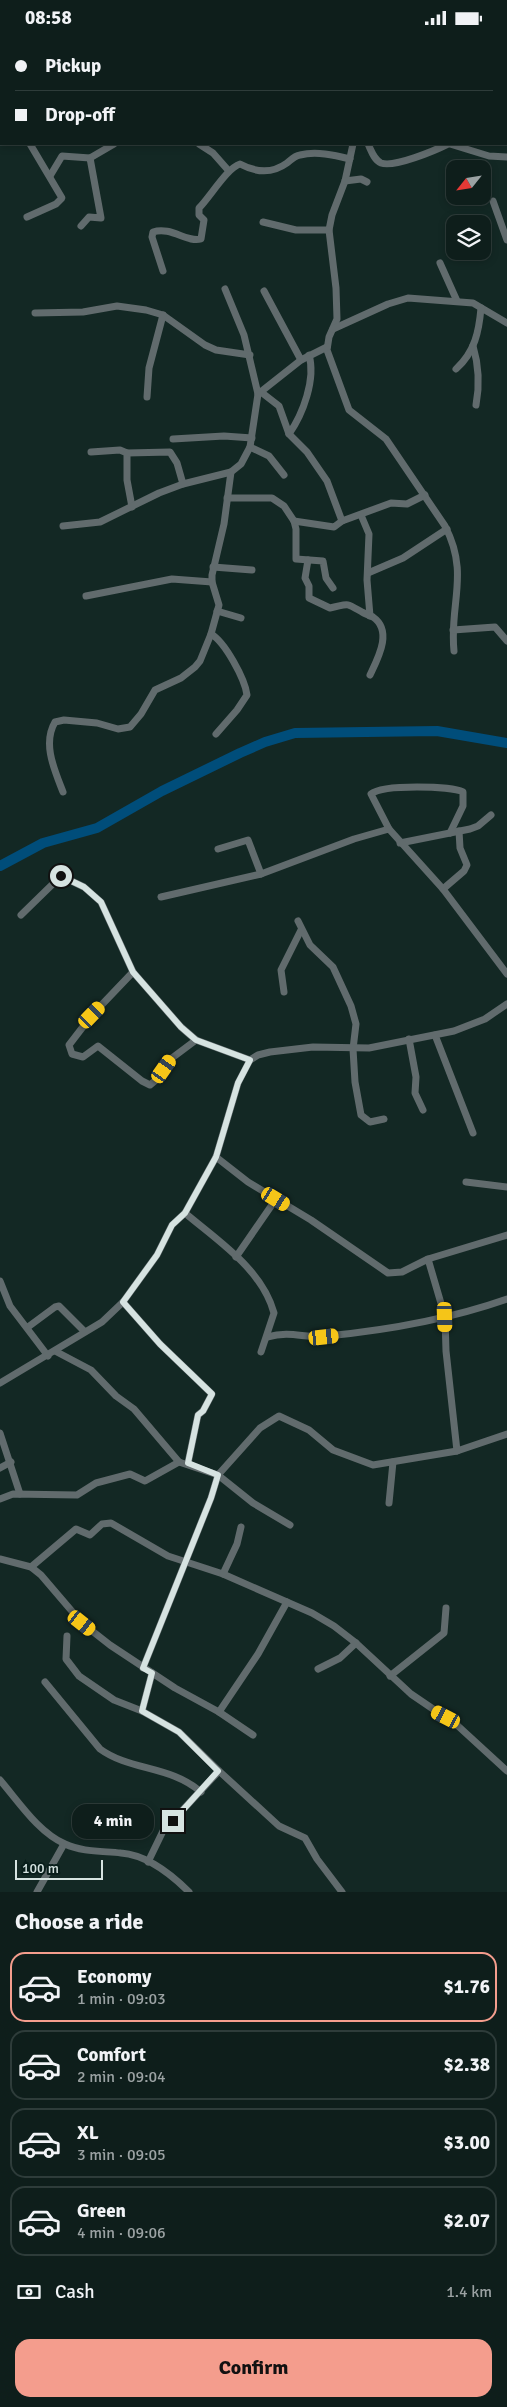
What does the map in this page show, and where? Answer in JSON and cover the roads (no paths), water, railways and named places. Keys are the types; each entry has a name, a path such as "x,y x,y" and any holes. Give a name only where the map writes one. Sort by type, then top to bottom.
{"street":[{"path":"27,217 61,201 62,194 31,145"},
{"path":"50,177 62,156 90,158 112,145"},
{"path":"200,145 213,153 228,171"},
{"path":"353,145 345,181 332,215 329,230 337,299 337,319 327,347 349,410 386,439 425,495 452,540 459,580 453,630 454,651"},
{"path":"369,145 375,157 382,163 410,158 445,145"},
{"path":"451,145 489,156 507,157"},
{"path":"163,271 152,237 153,232 179,233 197,240 201,239 204,220 199,215 199,208 228,171 240,164 250,169 266,171 285,164 298,155 307,154 335,155 350,159"},
{"path":"81,226 89,217 101,218 90,158"},
{"path":"345,181 361,179 367,182"},
{"path":"493,201 507,240"},
{"path":"263,222 296,230 329,230"},
{"path":"440,263 456,301"},
{"path":"63,527 100,522 159,493 182,484 231,472 241,464 250,447 260,393 250,355 233,305 225,289"},
{"path":"264,291 301,360"},
{"path":"333,329 398,300 408,298 473,303 507,323"},
{"path":"35,313 83,312 117,306 146,310 163,315 204,345 216,350 250,355"},
{"path":"456,369 467,357 479,332 481,308"},
{"path":"147,397 149,369 163,315"},
{"path":"473,346 479,373 476,405"},
{"path":"260,393 301,360 327,347"},
{"path":"289,434 300,418 311,380 312,365 309,355"},
{"path":"260,393 279,406 289,434 307,452 327,481 342,521"},
{"path":"173,439 224,436 252,438"},
{"path":"250,447 269,456 284,475"},
{"path":"91,452 120,450 127,453 170,452 179,468 179,477 182,484"},
{"path":"127,453 132,507"},
{"path":"63,792 50,758 55,722 64,720 97,723 118,729 130,727 141,714 155,690 180,678 200,661 211,634 219,605 212,582 213,567 224,524 231,472"},
{"path":"294,521 334,527 342,521 391,503 407,504 425,495"},
{"path":"227,499 272,498 284,507 294,521 296,529 294,555 299,560 323,561 326,578 333,588"},
{"path":"361,515 369,534 370,616"},
{"path":"368,573 403,558 447,529"},
{"path":"308,560 305,578 309,586 309,598 330,608 341,603 354,605 380,625 383,646 370,675"},
{"path":"213,567 252,570"},
{"path":"86,596 172,579 212,582"},
{"path":"217,611 241,618"},
{"path":"453,630 495,627 507,641"},
{"path":"211,634 219,641 235,665 247,695 216,734"},
{"path":"450,833 463,806 463,792 405,787 386,788 371,794 388,829 442,889 507,974"},
{"path":"400,843 478,826 491,815"},
{"path":"161,897 261,874 354,839 388,829"},
{"path":"442,889 464,871 466,865 460,848 459,831"},
{"path":"218,849 248,841 261,874"},
{"path":"21,915 58,878 64,876 94,894 101,902 133,972 181,1027 196,1040 250,1060"},
{"path":"298,921 301,931 317,953 333,967 351,1006 356,1024 353,1049 355,1082 361,1115 370,1122 384,1119"},
{"path":"284,992 282,970 301,931"},
{"path":"133,972 92,1015 69,1045 72,1054 83,1057 98,1046 142,1081 150,1085 172,1058 196,1040"},
{"path":"0,1383 48,1356 102,1321 123,1302 157,1255 172,1225 185,1213 216,1157 238,1083 250,1060 270,1052 313,1047 369,1048 454,1031 485,1019 507,1004"},
{"path":"435,1035 473,1133"},
{"path":"409,1039 416,1077 415,1093 423,1110"},
{"path":"216,1157 248,1182 388,1273 402,1272 428,1259 507,1235"},
{"path":"466,1182 507,1187"},
{"path":"236,1257 276,1199"},
{"path":"185,1213 255,1274 271,1302 274,1313 261,1351"},
{"path":"428,1259 445,1317 447,1359 457,1451"},
{"path":"0,1281 10,1306 28,1327 48,1356"},
{"path":"267,1337 292,1333 318,1336 340,1335 445,1317 507,1299"},
{"path":"123,1302 160,1344 212,1394 203,1411 198,1415 188,1463"},
{"path":"28,1327 59,1306 84,1331"},
{"path":"55,1351 91,1370 116,1396 134,1409 179,1462"},
{"path":"143,1668 211,1498 218,1475 260,1429 279,1416 309,1430 323,1444 346,1456 373,1465 457,1451 507,1434"},
{"path":"0,1433 20,1494"},
{"path":"0,1468 11,1462"},
{"path":"0,1499 20,1494 76,1495 96,1483 130,1474 145,1481 179,1462 188,1463 218,1475 253,1503 290,1525"},
{"path":"389,1503 393,1462"},
{"path":"31,1567 76,1529 90,1535 106,1522 168,1556 223,1574 287,1602 334,1626 356,1643 390,1676 425,1704 458,1725 507,1771"},
{"path":"223,1574 241,1527"},
{"path":"0,1559 31,1567 41,1575 82,1623 143,1668 197,1701 219,1712 252,1735"},
{"path":"219,1712 258,1654 287,1602"},
{"path":"390,1676 444,1633 446,1608"},
{"path":"67,1636 66,1659 79,1676 114,1700 142,1711 179,1732 218,1771 279,1826 305,1838 342,1892"},
{"path":"318,1669 340,1659 356,1643"},
{"path":"142,1711 152,1673"},
{"path":"45,1681 100,1749 109,1756 171,1774 191,1783 201,1792"},
{"path":"148,1862 163,1831 201,1792 218,1771"},
{"path":"0,1780 34,1820 64,1844 80,1849 123,1853 148,1862 173,1877 189,1892"},
{"path":"37,1892 64,1844"}],"waterway":[{"path":"0,866 43,843 97,828 162,791 240,753 265,742 295,733 437,731 507,743"}]}
